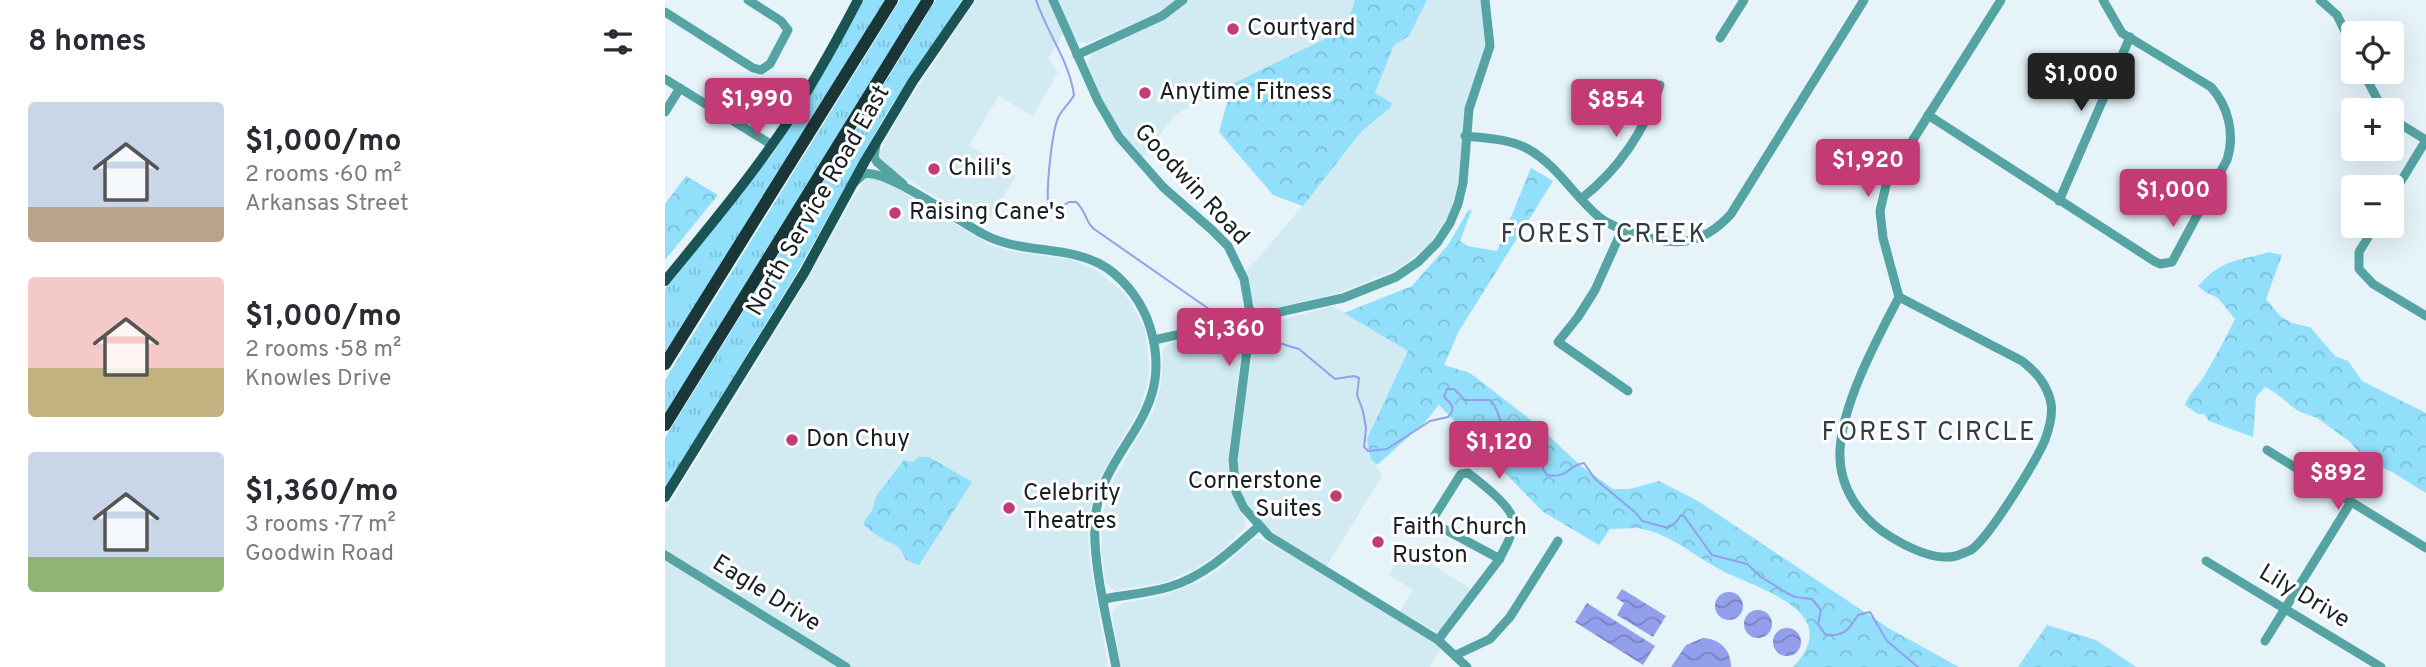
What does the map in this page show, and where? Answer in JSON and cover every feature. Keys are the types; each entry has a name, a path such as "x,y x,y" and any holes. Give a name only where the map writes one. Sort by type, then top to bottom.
{"highway":[{"path":"665,364 892,0"},
{"path":"665,425 928,0"}],"main road":[{"path":"665,281 772,145 805,95 858,0"},
{"name":"North Service Road East","path":"665,497 798,283 913,81 969,0"}],"street":[{"path":"666,15 753,68 761,70 770,64 788,30 781,21 748,0"},
{"name":"Goodwin Road","path":"1053,0 1098,101 1119,137 1163,187 1228,246 1244,279 1251,319 1233,460 1237,492 1244,508 1259,526 1281,544 1438,640 1467,667"},
{"path":"1077,55 1162,16 1183,0"},
{"path":"1154,340 1343,298 1396,277 1418,262 1437,243 1451,223 1463,183 1469,109 1490,46 1485,0"},
{"path":"1720,38 1744,0"},
{"path":"1465,136 1504,141 1529,150 1553,168 1599,217 1622,230 1660,241 1683,243 1702,237 1715,230 1745,194 1864,0"},
{"path":"1899,297 2022,361 2036,372 2045,386 2051,405 2050,423 2044,441 2002,512 1972,550 1954,556 1932,555 1908,547 1885,533 1861,513 1842,473 1840,450 1856,387 1899,297 1883,238 1880,211 1887,181 2001,0"},
{"path":"1928,115 2154,261 2172,262 2227,160 2231,148 2228,115 2221,98 2199,78 2122,33 2103,0"},
{"path":"2320,0 2337,15 2341,23"},
{"path":"2059,201 2130,37"},
{"path":"665,79 772,145"},
{"path":"1581,199 1605,179 1622,158 1648,113 1660,85"},
{"path":"665,112 680,88"},
{"path":"2404,126 2426,140 2404,176"},
{"path":"879,138 874,153 876,160 905,186"},
{"path":"851,187 864,174 871,172 905,186 997,240 1022,247 1074,254 1108,269 1126,286 1142,308 1154,340 1156,374 1152,395 1144,416 1110,472 1100,495 1095,519 1095,550 1116,667"},
{"path":"1622,230 1587,304 1558,342 1627,391"},
{"path":"2368,238 2359,252 2360,269 2373,284 2426,316"},
{"path":"2267,450 2426,548"},
{"path":"1438,640 1500,559 1512,531 1511,513 1476,479 1468,473 1461,474 1432,520 1433,523 1500,559"},
{"path":"2266,641 2351,502"},
{"path":"1104,599 1167,587 1187,580 1207,569 1259,526"},
{"path":"1456,654 1490,639 1497,632 1510,617 1558,541"},
{"name":"Eagle Drive","path":"665,555 846,667"},
{"name":"Lily Drive","path":"2206,561 2381,667"}],"shaded area":[{"path":"976,0 1048,0 1063,34 1048,59 1058,72 1033,116 999,96 969,145 1016,176 984,227 885,165 879,158 901,112"},
{"path":"1056,0 1176,0 1157,14 1087,43 1078,42 1074,37"},
{"path":"1188,0 1355,0 1345,29 1205,97 1174,116 1141,160 1105,108 1087,63 1093,53 1162,21"},
{"path":"1427,0 1481,0 1486,42 1464,113 1459,178 1450,214 1427,247 1396,270 1336,294 1269,309 1258,307 1253,301 1246,272 1322,183 1362,131 1390,108 1392,103 1375,94 1394,45 1409,36"},
{"path":"869,176 883,180 992,246 1069,259 1098,271 1125,294 1145,329 1149,366 1148,381 1140,408 1100,477 1088,520 1089,557 1108,667 665,667 665,511 800,292 853,198"},
{"path":"1333,306 1408,351 1367,439 1371,458 1382,476 1326,567 1279,537 1257,517 1244,498 1236,456 1243,398 1261,325"},
{"path":"1229,331 1238,332 1243,338 1228,463 1232,492 1245,520 1244,529 1219,553 1194,570 1165,582 1114,591 1106,582 1102,556 1102,516 1115,477 1153,412 1161,385 1163,350 1169,343"},
{"path":"1259,538 1309,565 1442,647 1429,667 1121,667 1112,613 1120,604 1162,596 1199,582 1224,566 1254,539"},
{"path":"1405,548 1473,590 1437,632 1400,611 1413,590 1389,575"}],"green space":[{"path":"864,0 885,0 665,356 665,289 774,152 816,86"},
{"path":"900,0 922,0 665,414 665,380"},
{"path":"936,0 962,0 886,114 795,276 665,489 665,438"},
{"path":"1355,0 1427,0 1409,36 1394,45 1375,93 1392,103 1390,108 1362,131 1303,206 1273,195 1219,132 1232,84 1345,29"},
{"path":"1531,168 1553,181 1459,331 1444,365 1470,373 1535,423 1581,466 1613,489 1630,489 1659,481 1698,501 1890,629 1959,667 1793,667 1807,648 1810,631 1804,617 1792,606 1649,530 1610,529 1599,545 1542,511 1439,405 1425,422 1377,465 1371,459 1367,439 1408,351 1344,313 1412,286 1448,245 1468,211 1472,209 1460,241 1467,246 1497,251"},
{"path":"686,176 718,195 665,260 665,204"},
{"path":"2269,252 2282,255 2266,299 2280,316 2292,323 2310,327 2335,356 2348,361 2362,381 2426,413 2426,493 2365,459 2349,441 2317,418 2298,411 2265,387 2256,397 2253,437 2209,421 2204,414 2198,414 2185,405 2235,319 2218,298 2198,286 2223,266"},
{"path":"918,457 929,457 972,482 919,565 906,560 899,547 875,534 863,523 872,511 876,496 904,460 913,462"},
{"path":"2047,625 2096,640 2136,667 2018,667"}],"water":[{"path":"1622,589 1666,616 1653,637 1617,615 1624,603 1616,598"},
{"path":"1729,592 1739,596 1743,606 1739,616 1729,620 1719,616 1715,606 1719,596"},
{"path":"1587,603 1655,646 1643,665 1575,622"},
{"path":"1758,610 1768,614 1772,624 1768,634 1758,638 1748,634 1744,624 1748,614"},
{"path":"1787,628 1797,632 1801,642 1797,652 1787,656 1777,652 1773,642 1777,632"},
{"path":"1703,638 1723,646 1729,655 1731,667 1671,667 1686,645"}],"waterway":[{"path":"1036,0 1063,58 1074,95 1056,125 1051,149 1049,208 1056,210 1069,202 1076,202 1094,229 1209,309"},
{"path":"1262,338 1299,349 1335,379 1354,376 1359,378 1357,395 1366,428 1364,447 1368,451 1387,449 1430,421 1448,417 1452,409 1444,397 1447,389 1454,389 1465,400 1490,400 1509,432 1530,431 1536,450 1543,458 1543,469 1547,475 1560,475 1584,463 1595,479 1642,521 1668,528 1681,515 1684,516 1712,555 1747,564 1761,577 1787,593 1812,599 1821,610 1818,624 1825,634 1837,635 1849,628 1858,615 1870,612 1887,641 1918,667"}],"place":[{"name":"Courtyard","path":"1233,29"},
{"name":"Anytime Fitness","path":"1145,93"},
{"name":"Chili's","path":"934,169"},
{"name":"Raising Cane's","path":"895,213"},
{"name":"Don Chuy","path":"792,440"},
{"name":"Cornerstone Suites","path":"1336,496"},
{"name":"Celebrity Theatres","path":"1009,508"},
{"name":"Faith Church Ruston","path":"1378,542"}],"district":[{"name":"FOREST CREEK","path":"1604,235"},
{"name":"FOREST CIRCLE","path":"1929,433"}]}
